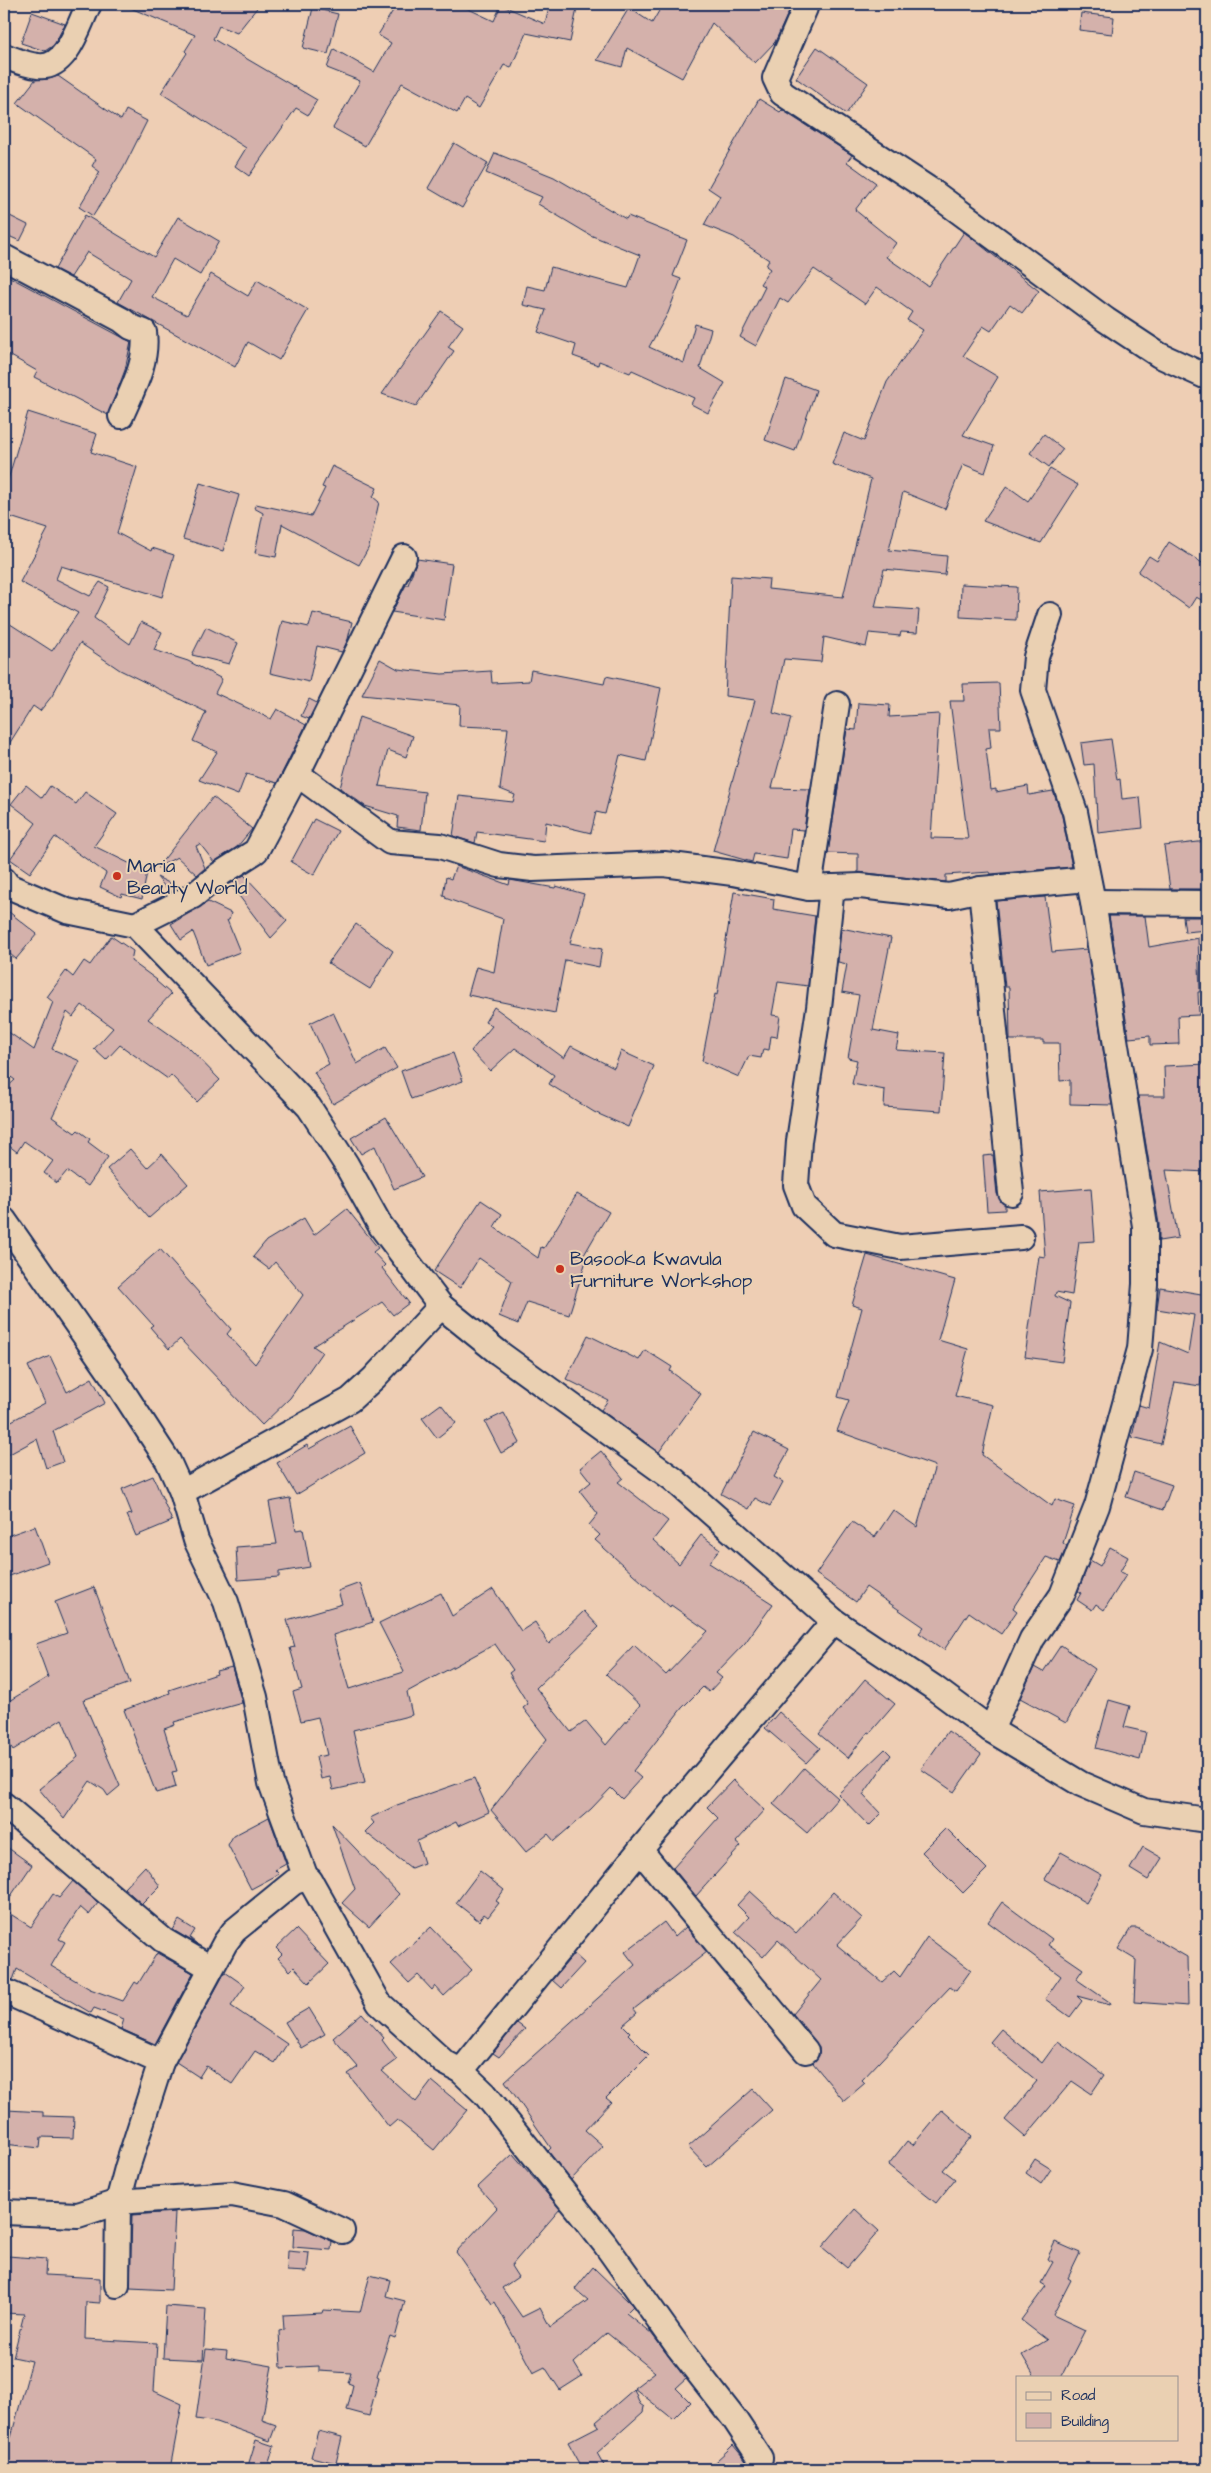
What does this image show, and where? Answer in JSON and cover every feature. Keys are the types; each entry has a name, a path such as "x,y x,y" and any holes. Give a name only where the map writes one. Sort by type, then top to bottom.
{"street":[{"path":"4,56 37,66 44,66 61,59 72,40 88,4"},
{"path":"804,4 805,8 775,78 782,93 930,190 1113,325 1159,355 1207,377"},
{"path":"4,257 122,320 131,327 144,332 146,345 144,363 121,416"},
{"path":"135,925 193,896 220,874 256,850 297,774 404,557"},
{"path":"991,1730 1032,1639 1062,1595 1097,1506 1140,1349 1145,1284 1145,1226 1093,902 1075,812 1033,690 1036,657 1050,615"},
{"path":"837,704 820,887 818,1008 799,1141 796,1185 804,1206 834,1234 900,1247 1021,1237"},
{"path":"297,774 390,842 440,846 499,865 533,869 664,864 820,887 860,886 949,896 982,889 1088,879"},
{"path":"4,880 8,886 67,911 135,925 309,1107 346,1164 380,1225 440,1306 499,1353 673,1479 834,1622 933,1687 991,1730 1081,1784 1144,1811 1207,1820"},
{"path":"982,889 1011,1193"},
{"path":"1093,902 1207,903"},
{"path":"4,1220 112,1375 168,1461 182,1492 196,1540 226,1602 255,1697 271,1783 306,1878 310,1880 379,2003 444,2062 461,2071 485,2094 605,2244 679,2348 735,2420 760,2458"},
{"path":"182,1492 350,1400 374,1378 440,1306"},
{"path":"461,2071 640,1850 834,1622"},
{"path":"4,1805 163,1940 211,1968"},
{"path":"640,1850 806,2051"},
{"path":"117,2284 118,2202 161,2062 211,1968 234,1931 294,1882 306,1878"},
{"path":"4,1991 161,2062"},
{"path":"4,2212 78,2215 118,2202 232,2194 284,2204 342,2231"}],"building":[{"path":"121,4 260,4 237,33 219,26 213,39 317,100 308,115 296,108 249,176 235,166 246,148 161,93 187,53 185,51 195,35"},
{"path":"397,4 458,4 494,21 501,5 545,24 550,4 578,4 570,42 526,33 511,68 504,65 479,108 465,99 457,113 402,83 365,146 333,128 360,81 327,68 334,49 374,72 391,43 378,35"},
{"path":"663,4 784,4 790,9 775,42 755,63 712,23 682,78 627,48 622,67 597,60 629,8 652,23"},
{"path":"313,8 338,14 328,54 303,48"},
{"path":"32,12 65,24 54,45 45,51 21,43"},
{"path":"1081,13 1114,17 1112,34 1079,30"},
{"path":"817,47 868,83 846,114 796,78"},
{"path":"58,76 121,120 126,110 147,121 123,169 93,216 79,207 100,172 92,166 96,159 17,103 35,80"},
{"path":"759,99 780,112 782,110 852,155 847,162 876,183 855,210 896,243 886,257 928,286 964,232 1039,291 1022,313 1010,304 991,331 983,326 963,356 998,377 963,435 994,446 985,473 963,464 945,509 903,492 889,550 947,556 945,575 884,569 875,607 919,610 917,633 901,632 900,636 869,633 866,647 824,637 821,662 784,659 773,713 791,718 772,788 810,789 804,830 791,829 787,859 754,854 752,862 713,851 755,700 725,696 731,576 769,579 768,589 843,597 871,479 832,464 844,433 864,441 887,382 923,330 907,320 912,312 877,287 865,304 814,269 788,303 780,298 756,346 740,337 765,287 760,284 770,269 766,266 769,260 734,237 704,225 720,196 708,188"},
{"path":"454,143 488,163 462,208 428,188"},
{"path":"495,153 554,177 626,219 628,216 687,240 673,276 681,279 668,313 649,347 684,363 695,324 711,329 700,368 725,383 708,413 691,404 694,398 632,370 630,373 599,361 598,365 573,356 576,345 538,332 546,310 523,305 527,286 545,290 551,267 628,288 640,255 590,235 538,204 542,197 486,173"},
{"path":"4,213 28,225 20,241 4,234"},
{"path":"85,215 154,257 178,217 219,241 200,275 173,259 152,297 187,315 211,274 248,296 257,280 308,310 279,360 248,342 235,367 118,302 131,279 87,252 71,277 55,269"},
{"path":"4,274 131,342 125,370 108,415 34,377 37,371 4,352"},
{"path":"441,311 463,326 448,347 454,351 416,406 382,394"},
{"path":"786,379 816,390 795,451 765,440"},
{"path":"28,412 97,434 91,452 137,467 117,533 151,551 152,548 174,555 162,597 61,566 56,579 90,596 100,582 109,587 94,618 130,644 141,622 162,632 154,650 188,661 222,679 215,693 271,719 277,709 306,725 277,783 246,774 238,795 199,780 217,752 193,741 206,712 120,670 80,643 52,696 40,711 33,706 4,752 4,620 52,651 78,613 20,582 48,529 4,515 4,493"},
{"path":"1044,434 1063,449 1049,467 1030,453"},
{"path":"332,466 377,488 373,497 379,502 369,547 359,565 282,524 276,557 255,553 263,513 254,508 256,504 311,516 325,488 322,487"},
{"path":"1050,469 1078,485 1041,543 983,521 1007,486 1028,501"},
{"path":"200,483 239,495 223,551 183,539"},
{"path":"1169,542 1207,566 1207,603 1196,597 1189,608 1138,572 1149,556 1157,561"},
{"path":"417,559 452,564 444,620 392,612 406,585 408,585"},
{"path":"961,584 1017,587 1016,620 960,617"},
{"path":"313,613 352,622 348,639 342,652 317,646 309,682 270,673 282,621 309,627"},
{"path":"206,627 238,643 229,664 192,655"},
{"path":"380,659 398,669 442,674 491,671 492,683 529,681 531,670 604,684 606,676 661,688 646,761 620,755 605,814 596,812 591,833 546,822 544,841 477,832 475,843 453,836 459,796 513,802 515,795 500,789 508,728 459,726 460,705 362,695"},
{"path":"999,683 1001,728 989,728 991,748 986,749 991,790 996,789 996,792 1028,786 1029,795 1053,791 1062,816 1072,867 991,874 990,872 946,875 946,882 858,872 858,854 828,853 847,729 856,730 858,703 890,705 889,717 939,714 931,838 968,839 950,701 964,701 963,684"},
{"path":"309,699 317,703 309,719 301,716"},
{"path":"359,717 413,736 406,757 388,750 379,786 425,792 421,830 397,827 398,816 365,806 340,788"},
{"path":"1111,739 1117,780 1120,779 1122,799 1140,797 1143,828 1098,833 1094,764 1084,765 1081,743"},
{"path":"26,785 42,798 50,786 76,804 85,792 117,814 94,846 147,872 142,899 122,894 121,897 100,887 106,873 55,837 30,873 10,859 36,823 11,804"},
{"path":"213,797 252,829 237,847 214,862 200,844 196,846 205,868 197,875 177,857 157,868"},
{"path":"314,819 338,831 314,875 291,862"},
{"path":"1207,841 1207,889 1170,889 1164,846"},
{"path":"456,866 509,885 510,880 555,888 556,886 584,894 570,943 602,949 599,967 565,960 555,1013 468,995 476,967 494,972 503,919 445,898 446,896 443,895 446,877 451,879"},
{"path":"244,875 287,921 271,938 230,884"},
{"path":"157,877 179,888 169,892"},
{"path":"734,892 774,899 773,909 815,916 808,986 778,982 772,1015 780,1016 777,1037 771,1036 769,1050 763,1049 761,1058 749,1056 739,1077 702,1061 715,994 717,995"},
{"path":"1045,897 1052,952 1087,949 1112,1105 1070,1104 1070,1080 1060,1081 1059,1043 1043,1043 1043,1040 1010,1040 1009,987 1005,987 996,901"},
{"path":"208,902 231,913 229,920 227,920 240,952 206,965 193,932 181,940 171,924"},
{"path":"4,908 37,934 16,959 4,949"},
{"path":"1109,916 1145,916 1149,947 1198,938 1199,1015 1178,1016 1179,1044 1150,1045 1150,1036 1129,1038"},
{"path":"1183,917 1207,917 1207,930 1185,932"},
{"path":"356,924 393,951 370,989 328,963"},
{"path":"841,928 891,938 873,1030 899,1035 896,1050 945,1053 941,1111 884,1107 885,1090 852,1084 857,1060 848,1058 859,995 842,992 847,964 838,962"},
{"path":"111,936 133,951 131,961 157,980 171,994 148,1019 189,1048 220,1080 197,1102 171,1075 168,1079 120,1045 106,1060 94,1049 113,1028 82,1005 73,1017 67,1012 52,1049 80,1061 52,1117 75,1133 78,1130 90,1139 88,1142 108,1157 88,1186 67,1171 57,1183 44,1173 53,1161 24,1141 17,1152 4,1142 4,1090 15,1080 4,1072 4,1029 34,1050 53,1002 47,997 66,971 73,977 84,961 90,965"},
{"path":"494,1007 564,1058 571,1046 614,1068 621,1051 654,1066 628,1127 594,1112 549,1084 554,1075 515,1048 490,1071 471,1051 492,1026 485,1022"},
{"path":"333,1012 357,1064 385,1048 397,1068 333,1104 314,1072 329,1064 310,1023"},
{"path":"453,1053 463,1081 411,1099 401,1071"},
{"path":"1207,1064 1207,1172 1166,1170 1178,1238 1159,1241 1159,1224 1138,1096 1165,1096 1164,1066"},
{"path":"386,1117 422,1177 394,1189 375,1146 361,1154 351,1138"},
{"path":"130,1149 147,1168 162,1154 188,1184 149,1218 107,1169"},
{"path":"993,1155 997,1194 1005,1205 1005,1210 987,1211 983,1156"},
{"path":"1091,1188 1095,1241 1079,1242 1072,1295 1056,1292 1055,1296 1070,1303 1062,1362 1025,1357 1039,1256 1045,1257 1040,1192"},
{"path":"577,1194 609,1212 581,1260 586,1261 569,1315 527,1302 518,1324 499,1316 512,1281 479,1258 460,1288 434,1271 481,1200 502,1214 494,1227 538,1258 541,1247 544,1248"},
{"path":"347,1209 378,1248 373,1252 385,1265 382,1268 409,1303 393,1315 382,1302 313,1346 322,1352 290,1398 262,1425 180,1339 169,1349 150,1327 153,1325 118,1286 160,1249 231,1329 227,1334 255,1364 303,1295 275,1262 269,1269 253,1257 266,1241 304,1218 314,1235"},
{"path":"867,1255 955,1280 938,1340 968,1349 955,1396 993,1405 982,1455 1052,1506 1055,1499 1075,1506 1063,1543 1067,1546 1060,1562 1046,1557 1013,1608 1017,1611 1001,1634 969,1612 944,1650 919,1633 924,1627 866,1587 856,1602 816,1574 852,1522 875,1537 893,1510 917,1527 935,1466 837,1431 849,1400 838,1397 862,1308 852,1305"},
{"path":"1160,1287 1207,1295 1207,1351 1205,1351 1200,1386 1175,1382 1161,1444 1132,1437 1139,1405 1149,1408 1160,1342 1188,1354 1194,1315 1157,1309"},
{"path":"588,1335 639,1360 645,1350 672,1367 670,1371 701,1394 659,1452 601,1410 608,1400 566,1379"},
{"path":"50,1356 67,1392 92,1378 105,1403 53,1431 63,1462 46,1468 37,1439 4,1457 4,1425 45,1403 28,1366"},
{"path":"441,1404 456,1423 437,1438 422,1418"},
{"path":"504,1413 520,1443 501,1453 485,1422"},
{"path":"350,1426 365,1453 296,1495 277,1463 307,1445 309,1449"},
{"path":"754,1432 789,1450 774,1477 783,1482 770,1506 755,1498 749,1509 721,1494"},
{"path":"601,1451 623,1478 618,1482 668,1521 653,1540 679,1564 701,1535 720,1549 709,1563 773,1604 745,1643 716,1673 722,1678 709,1692 703,1687 682,1708 633,1771 641,1778 622,1799 611,1788 591,1809 554,1841 548,1834 526,1852 491,1810 547,1739 523,1708 528,1704 509,1673 513,1670 495,1644 407,1692 412,1715 353,1730 365,1783 333,1790 330,1777 321,1779 316,1757 327,1755 318,1717 301,1721 293,1692 302,1689 290,1648 295,1647 287,1620 342,1604 338,1591 360,1583 373,1622 333,1635 349,1689 404,1672 379,1623 441,1593 452,1616 493,1589 521,1631 535,1622 549,1644 584,1611 599,1627 536,1688 571,1732 586,1721 606,1745 640,1705 606,1674 634,1645 666,1675 708,1631 671,1605 670,1607 595,1540 600,1535 589,1525 598,1514 580,1491 591,1482 580,1468"},
{"path":"1134,1472 1172,1485 1163,1510 1126,1497"},
{"path":"153,1476 172,1521 136,1536 127,1515 132,1514 122,1489"},
{"path":"290,1498 296,1530 303,1529 310,1567 279,1572 279,1577 238,1580 236,1547 277,1544 269,1502"},
{"path":"35,1526 48,1562 4,1578 4,1537"},
{"path":"1110,1547 1128,1557 1120,1572 1126,1575 1104,1610 1096,1604 1092,1610 1077,1600 1081,1593 1078,1591 1090,1560 1100,1566"},
{"path":"94,1587 130,1683 83,1700 120,1786 108,1796 104,1790 90,1781 64,1819 39,1789 78,1757 62,1719 13,1750 4,1735 4,1704 48,1677 36,1644 67,1633 55,1602"},
{"path":"1061,1645 1095,1669 1066,1723 1020,1698 1034,1667 1043,1672"},
{"path":"232,1667 242,1703 174,1722 175,1725 164,1729 177,1771 172,1772 176,1787 156,1793 124,1710 170,1693 169,1690 217,1674 216,1671"},
{"path":"865,1679 895,1704 870,1733 868,1732 848,1758 819,1734"},
{"path":"1109,1700 1130,1706 1124,1727 1146,1732 1140,1760 1096,1748"},
{"path":"779,1712 820,1748 806,1763 765,1728"},
{"path":"948,1731 981,1754 954,1792 921,1769"},
{"path":"885,1749 891,1755 863,1795 881,1814 869,1826 838,1794"},
{"path":"804,1768 838,1798 807,1833 773,1804"},
{"path":"474,1778 489,1812 458,1826 456,1822 417,1841 424,1863 411,1868 365,1832 374,1823 370,1818 397,1805"},
{"path":"733,1780 765,1810 736,1842 741,1846 696,1896 673,1868 718,1818 707,1807"},
{"path":"269,1817 286,1864 275,1870 279,1874 251,1889 228,1845 233,1836"},
{"path":"332,1824 399,1894 369,1927 342,1903 355,1889"},
{"path":"946,1828 987,1869 963,1893 922,1852"},
{"path":"4,1845 32,1865 4,1906"},
{"path":"1143,1847 1162,1858 1148,1880 1130,1869"},
{"path":"1061,1852 1102,1875 1086,1903 1045,1879"},
{"path":"145,1866 160,1886 142,1904 124,1888"},
{"path":"480,1871 504,1890 496,1901 499,1903 488,1917 484,1914 479,1921 456,1903"},
{"path":"73,1881 98,1903 89,1915 80,1907 59,1939 65,1942 51,1966 90,1989 123,2001 135,1982 138,1984 157,1953 193,1973 155,2044 121,2029 124,2019 94,2008 91,2013 17,1969 13,1980 4,1977 4,1910 31,1927 53,1894 59,1898"},
{"path":"750,1891 796,1933 833,1892 862,1918 837,1945 882,1982 894,1971 900,1977 927,1937 971,1970 956,1991 950,1987 862,2080 865,2083 844,2101 813,2063 819,2056 819,2048 793,2014 821,1980 778,1940 763,1957 735,1932 749,1917 737,1905"},
{"path":"1002,1902 1052,1939 1048,1945 1083,1969 1076,1979 1111,2003 1110,2005 1077,1996 1082,2001 1070,2017 1045,1999 1061,1976 988,1922"},
{"path":"179,1920 195,1930 190,1938 197,1944 173,1930"},
{"path":"664,1922 675,1937 686,1927 707,1952 634,2009 637,2013 623,2025 630,2032 628,2034 649,2055 606,2098 611,2102 585,2130 603,2146 571,2180 548,2151 551,2148 505,2081 635,1965 625,1952"},
{"path":"431,1927 472,1970 444,1996 435,1986 432,1990 418,1975 409,1983 391,1964"},
{"path":"1131,1928 1137,1928 1187,1957 1188,2006 1134,2002 1136,1960 1118,1949"},
{"path":"296,1929 329,1964 309,1983 294,1967 290,1971 278,1958 282,1954 276,1948"},
{"path":"574,1954 584,1963 561,1988 552,1980"},
{"path":"225,1972 245,1986 231,2006 287,2044 275,2063 255,2051 232,2084 206,2066 199,2077 176,2062"},
{"path":"309,2008 325,2034 301,2048 285,2022"},
{"path":"362,2013 384,2038 382,2040 397,2060 382,2071 416,2102 432,2081 467,2110 434,2150 397,2120 389,2127 348,2074 358,2067 333,2038"},
{"path":"517,2023 525,2029 499,2057 493,2053"},
{"path":"1001,2029 1042,2063 1058,2041 1104,2075 1091,2094 1072,2081 1025,2137 1005,2120 1037,2081 990,2042"},
{"path":"753,2089 772,2110 707,2167 688,2147"},
{"path":"7,2110 43,2112 43,2116 74,2117 73,2138 41,2137 40,2148 4,2144 4,2116 6,2117"},
{"path":"942,2110 972,2136 943,2170 955,2179 936,2203 888,2165 907,2141 913,2145"},
{"path":"513,2154 560,2209 511,2266 518,2277 502,2288 522,2317 540,2308 550,2327 588,2300 575,2289 593,2267 633,2306 626,2313 651,2333 686,2379 676,2388 690,2402 673,2419 634,2388 655,2372 607,2333 574,2363 582,2376 560,2390 545,2367 533,2373 495,2302 492,2304 456,2252 497,2208 478,2187"},
{"path":"1035,2159 1051,2169 1041,2184 1026,2173"},
{"path":"855,2209 879,2231 847,2268 822,2247"},
{"path":"175,2212 171,2290 130,2288 132,2215"},
{"path":"294,2228 305,2229 332,2241 331,2250 293,2247"},
{"path":"1055,2242 1080,2253 1068,2278 1071,2280 1053,2315 1085,2330 1062,2376 1034,2376 1022,2355 1047,2340 1021,2320 1046,2286 1041,2283 1053,2262 1047,2259"},
{"path":"288,2251 309,2253 307,2272 287,2271"},
{"path":"8,2256 46,2259 45,2275 100,2278 100,2303 86,2302 85,2339 157,2343 154,2391 182,2404 170,2469 4,2469 4,2462 32,2361 13,2357 24,2314 4,2313"},
{"path":"370,2275 390,2280 386,2296 405,2301 395,2338 390,2336 377,2376 379,2377 369,2416 347,2410 353,2385 348,2383 351,2373 319,2371 319,2366 281,2368 279,2331 284,2330 283,2315 322,2313 323,2310 360,2312"},
{"path":"166,2306 206,2309 203,2360 163,2358"},
{"path":"206,2349 227,2351 226,2358 272,2366 262,2420 276,2425 270,2441 217,2422 196,2419"},
{"path":"634,2389 640,2404 644,2407 643,2412 597,2453 606,2469 583,2469 568,2442 599,2426 596,2422"},
{"path":"318,2431 342,2437 336,2463 311,2457"},
{"path":"256,2440 274,2446 267,2469 247,2469"},
{"path":"733,2445 753,2469 707,2469 727,2451"}],"place":[{"name":"Maria Beauty World","path":"117,876"},
{"name":"Basooka Kwavula Furniture Workshop","path":"560,1269"}]}
